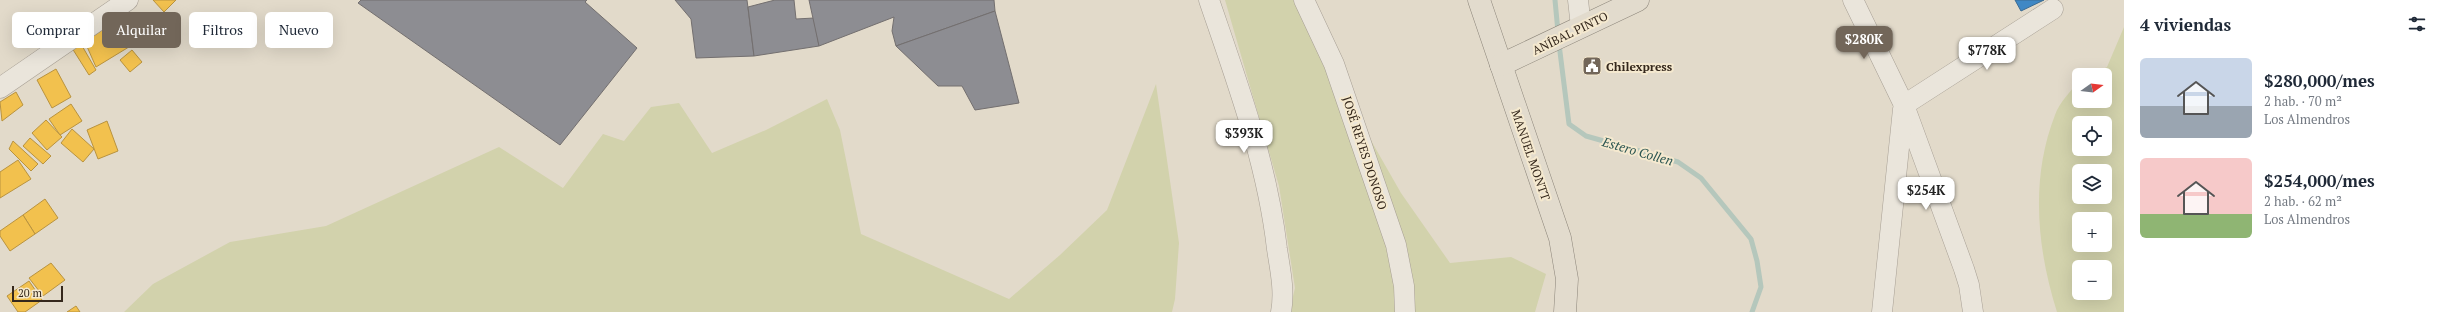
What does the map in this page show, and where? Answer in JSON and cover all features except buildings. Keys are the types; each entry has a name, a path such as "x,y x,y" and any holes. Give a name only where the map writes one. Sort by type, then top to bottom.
{"main road":[{"name":"MANUEL MONTT","path":"1479,0 1560,238 1567,279 1565,312"},
{"name":"ANÍBAL PINTO","path":"1501,66 1638,0"}],"street":[{"path":"0,88 128,0"},
{"path":"1209,0 1253,129 1263,166 1275,226 1283,301 1281,312"},
{"name":"JOSÉ REYES DONOSO","path":"1304,0 1334,64 1396,245 1404,286 1405,312"},
{"path":"1578,0 1578,29"},
{"path":"1853,0 1904,105 1964,269 1969,285 1973,312"},
{"path":"1904,105 2053,10"},
{"path":"1882,312 1904,105"}],"green space":[{"path":"1225,0 1293,0 1321,30 1361,123 1401,193 1450,263 1511,257 1546,274 1535,312 1289,312 1295,288 1279,186"},
{"path":"2124,27 2124,312 2057,312 2050,288 2041,239 2039,189 2042,164 2047,139 2055,115 2062,102 2072,90 2072,108 2112,108 2112,68 2105,68 2107,67"},
{"path":"1156,84 1179,243 1175,299 1172,312 124,312 153,284 230,242 326,226 499,147 563,188 603,134 624,141 651,107 679,103 712,153 766,130 827,99 840,130 861,234 1009,299 1060,255 1107,210"}],"waterway":[{"name":"Estero Collen","path":"1555,0 1558,32"},
{"name":"Estero Collen","path":"1559,44 1569,124 1586,136 1678,162 1701,178 1751,239 1757,261 1761,287 1752,312"}],"place":[{"name":"Chilexpress","path":"1592,66"}]}
